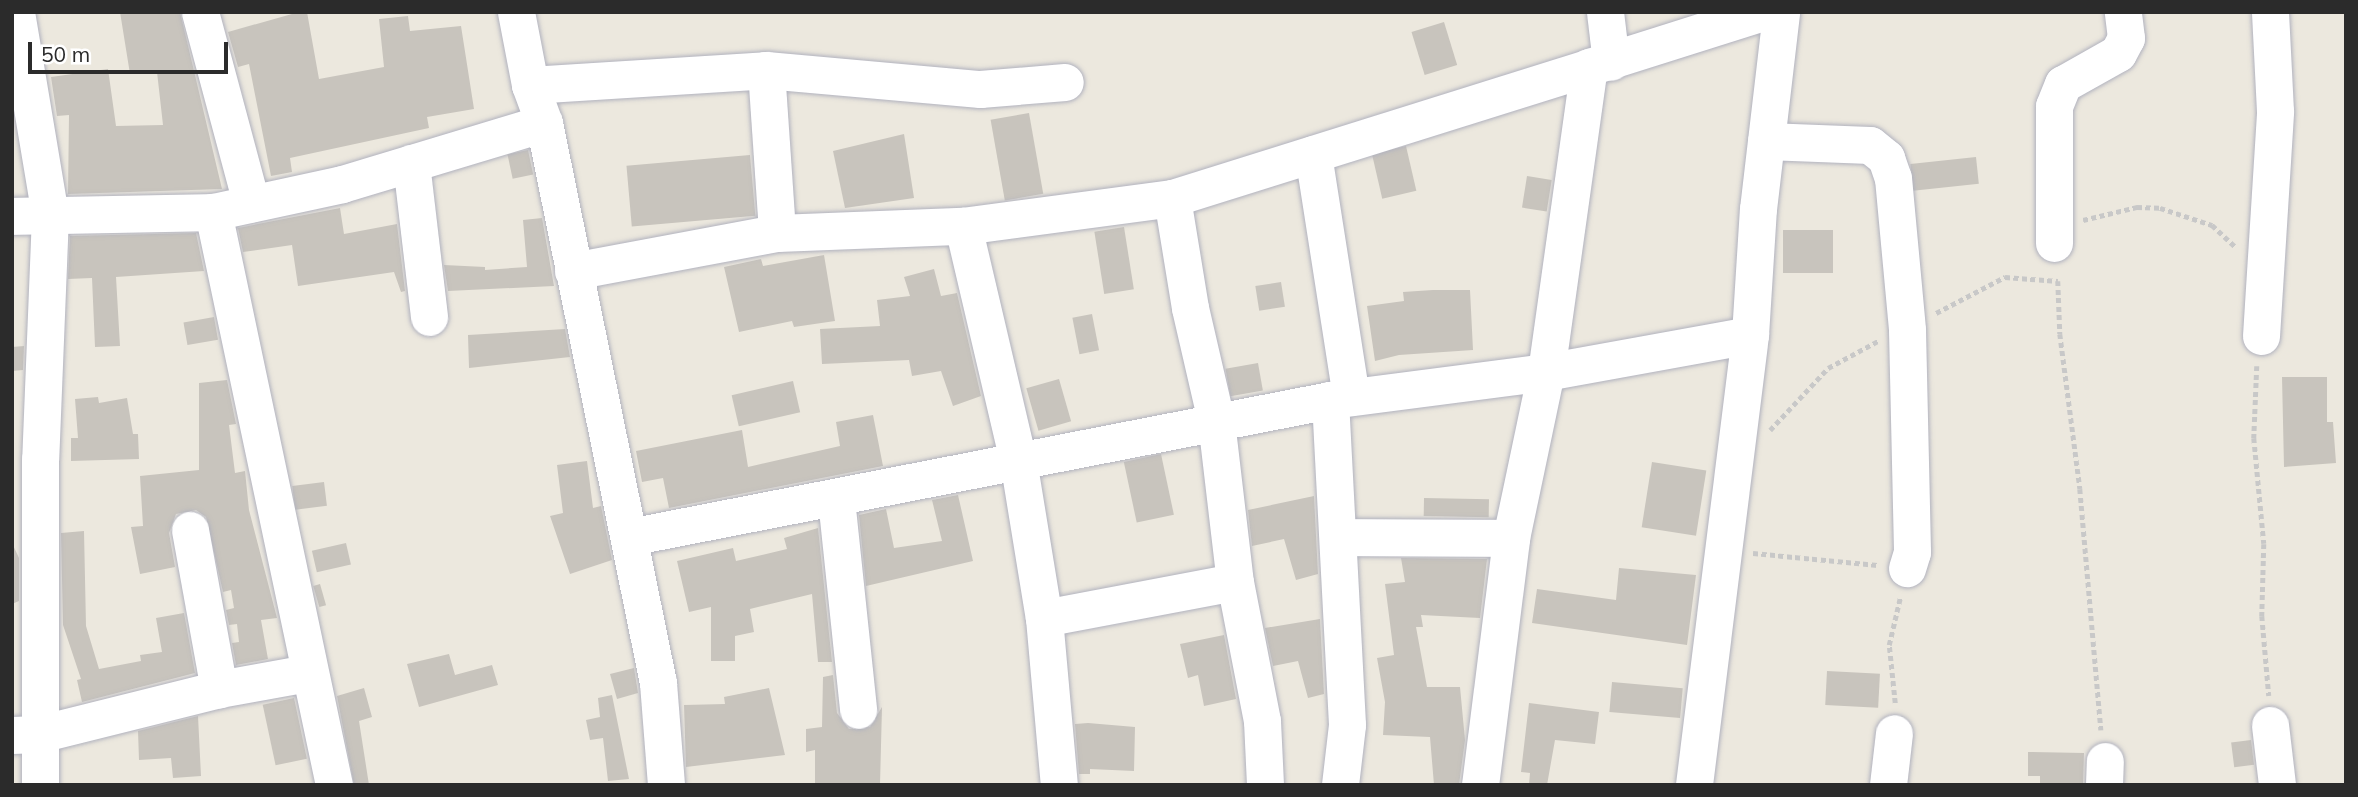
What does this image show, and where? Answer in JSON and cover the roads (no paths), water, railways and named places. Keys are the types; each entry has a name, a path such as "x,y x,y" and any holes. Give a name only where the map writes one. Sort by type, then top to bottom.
{"street":[{"path":"200,12 251,203"},
{"path":"516,12 530,85 544,123 659,683 666,785"},
{"path":"1480,785 1511,538 1546,372 1600,65 1605,12"},
{"path":"573,271 777,233 963,226 1172,198 1763,12"},
{"path":"1694,785 1721,549 1750,335 1780,12"},
{"path":"2054,243 2054,106 2063,84 2118,53 2126,38 2123,12"},
{"path":"2262,336 2275,111 2270,12"},
{"path":"17,32 50,215 26,460 26,735 40,785"},
{"path":"530,85 766,70 980,89 1065,82"},
{"path":"766,70 777,233"},
{"path":"12,216 214,212 411,163 544,123"},
{"path":"1766,141 1843,141 1870,145 1886,158 1899,218 1907,330 1912,552 1907,568"},
{"path":"1313,154 1340,398 1339,537 1348,724 1340,785"},
{"path":"411,163 429,317"},
{"path":"1172,198 1190,308 1216,421 1236,582 1262,721 1265,785"},
{"path":"214,212 308,673 334,785"},
{"path":"963,226 1018,460 1044,618 1059,785"},
{"path":"629,537 836,499 1018,460 1340,398 1546,372 1750,335"},
{"path":"836,499 858,710"},
{"path":"190,530 219,689"},
{"path":"1339,537 1511,538"},
{"path":"1044,618 1236,582"},
{"path":"26,735 219,689 308,673"},
{"path":"2270,725 2277,785"},
{"path":"1888,785 1894,733"}]}
